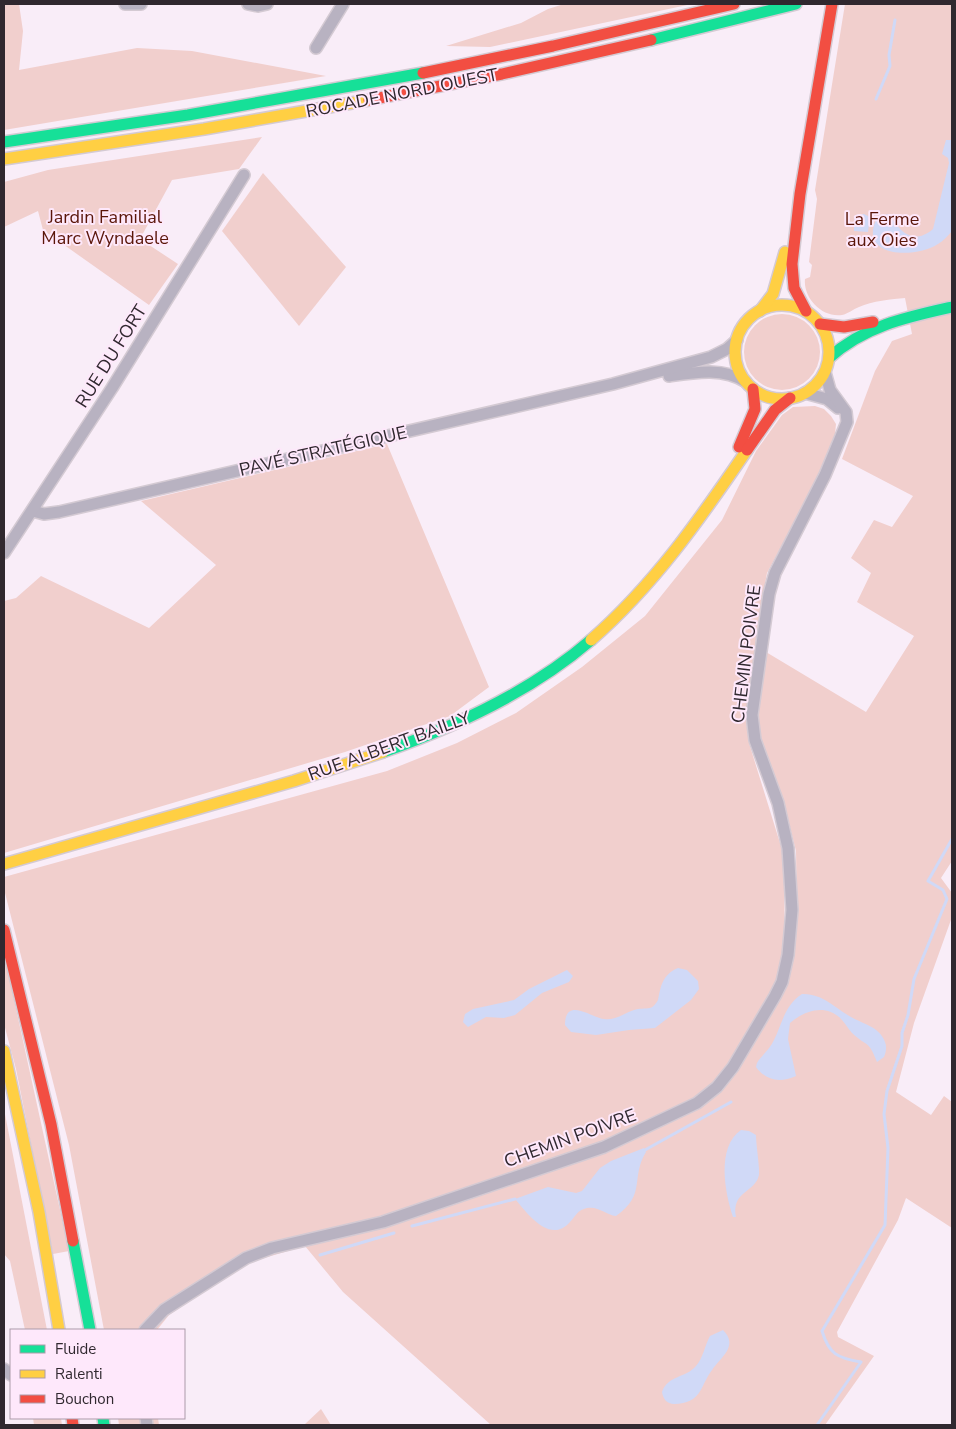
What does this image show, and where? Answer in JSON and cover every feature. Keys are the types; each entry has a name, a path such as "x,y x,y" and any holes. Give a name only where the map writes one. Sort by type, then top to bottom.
{"main road":[{"name":"ROCADE NORD OUEST","path":"4,142 187,115 458,67 579,41 734,4"},
{"name":"ROCADE NORD OUEST","path":"4,159 338,105 545,65 796,4"},
{"path":"800,194 776,288 769,301 745,324 737,340 737,365 750,385 773,398 790,398 805,393 817,384 825,372 829,358 828,340 820,324 806,311 794,288 792,272 800,194 832,4"},
{"path":"10,170 252,124 338,105"},
{"path":"758,312 782,305 806,311"},
{"path":"820,324 844,327 915,316 952,307"},
{"path":"829,358 852,338 915,316"},
{"name":"RUE ALBERT BAILLY","path":"705,510 749,426 756,406 750,385"},
{"name":"RUE ALBERT BAILLY","path":"8,863 348,765 414,741 476,715 543,676 614,620 668,563 770,417 790,398"},
{"path":"4,930 53,1133 90,1329"},
{"path":"4,1051 39,1212 59,1329"}],"street":[{"path":"125,4 141,4"},
{"path":"248,4 258,6 267,4"},
{"path":"316,48 343,4"},
{"name":"RUE DU FORT","path":"4,553 112,388 244,175"},
{"name":"PAVÉ STRATÉGIQUE","path":"33,511 44,514 59,512 613,384 705,359 721,352 737,340"},
{"name":"PAVÉ STRATÉGIQUE","path":"613,384 681,374 713,372 733,374 750,385"},
{"path":"825,372 830,390 846,412 846,427"},
{"path":"805,393 815,395 834,404 845,417 846,427"},
{"name":"CHEMIN POIVRE","path":"146,1329 164,1310 228,1267 257,1253 383,1222 593,1152 687,1108 711,1093 723,1081 747,1046 779,989 786,965 791,935 792,893 788,848 778,803 757,748 752,721 769,594 782,557 821,484 846,427"}],"green space":[{"path":"4,4 19,4 23,31 19,70 137,48 192,51 326,76 4,130"},
{"path":"564,4 692,4 490,47 446,46 521,23 548,9"},
{"name":"La Ferme aux Oies","path":"845,4 952,4 952,861 941,878 952,893 952,917 914,1023 896,1092 931,1115 944,1096 952,1102 952,1228 906,1198 898,1220 837,1332 838,1337 874,1356 825,1425 491,1425 343,1292 305,1246 244,1264 169,1315 158,1329 104,1329 69,1145 4,889 4,877 387,771 457,743 516,713 582,667 645,616 722,520 756,451 782,415 793,407 815,406 824,409 831,416 836,424 835,434 813,487 767,573 758,623 746,721 749,743 784,856 785,969 791,972 797,914 796,851 784,803 758,732 756,717 766,652 866,712 914,636 857,602 871,573 851,558 874,520 892,527 913,496 842,459 875,371 892,341 912,334 905,298 870,303 842,315 828,313 815,305 807,293 805,279 810,277 812,265 809,262 817,199 815,190"},
{"name":"Jardin Familial Marc Wyndaele","path":"262,137 239,169 172,180 140,239 178,264 149,305 43,230 38,211 4,227 4,182 48,170"},
{"path":"263,173 346,267 299,326 222,231"},
{"path":"782,314 796,317 809,325 817,338 820,352 817,366 809,379 796,387 782,390 768,387 755,379 747,366 744,352 747,338 755,325 768,317"},
{"path":"387,444 489,687 450,716 345,752 4,853 4,601 16,598 41,576 149,628 216,565 141,501"},
{"path":"4,954 69,1251 53,1254 16,1069 4,1024"},
{"path":"4,1109 47,1329 25,1329 10,1261 4,1254"},
{"path":"321,1409 331,1425 304,1425"},
{"path":"33,1419 61,1419 62,1425 34,1425"},
{"path":"118,1419 158,1419 159,1425 119,1425"}],"water":[{"path":"946,140 952,140 952,231 938,244 916,252 903,253 881,247 874,240 873,230 878,216 889,214 902,231 908,235 919,236 933,229 949,163 948,158 942,154"},
{"path":"864,214 870,217 868,232 854,231 854,216"},
{"path":"678,968 687,970 698,981 699,989 691,1000 655,1028 596,1035 571,1032 565,1025 566,1016 574,1010 608,1019 616,1018 636,1009 655,1005 665,978"},
{"path":"567,970 573,976 569,982 542,993 515,1015 504,1018 486,1017 468,1027 463,1022 465,1014 473,1009 514,1000 529,989"},
{"path":"802,994 822,998 851,1017 875,1029 883,1037 886,1044 884,1057 877,1062 869,1047 852,1033 836,1015 830,1011 816,1010 796,1018 790,1023 788,1039 796,1076 779,1080 769,1078 760,1072 756,1067 757,1063 772,1043 791,1004"},
{"path":"741,1130 749,1131 756,1135 759,1175 753,1186 740,1197 735,1208 736,1217 733,1217 725,1183 725,1159 728,1147"},
{"path":"644,1148 646,1152 641,1161 635,1193 626,1208 616,1216 595,1208 587,1208 579,1212 562,1228 555,1230 547,1229 532,1218 515,1199 548,1187 576,1193 582,1191 600,1168 611,1161"},
{"path":"723,1330 729,1341 729,1346 699,1393 695,1398 683,1403 672,1404 667,1402 662,1392 668,1382 692,1370 700,1359 710,1336"}],"waterway":[{"path":"876,99 890,66 889,55 895,20"},
{"path":"817,1425 861,1362 846,1359 835,1354 828,1345 822,1331 885,1225 888,1148 884,1114 887,1091 902,1046 902,1033 908,1015 914,979 947,899 943,890 928,881 952,839"},
{"path":"645,1150 731,1102"},
{"path":"412,1226 515,1199"},
{"path":"320,1255 394,1233"}],"traffic: fast":[{"path":"651,40 796,4"},
{"path":"4,142 188,115 423,73"},
{"path":"829,358 842,347 871,330 903,319 952,307"},
{"path":"383,752 438,731 493,705 544,675 591,640"},
{"path":"73,1241 90,1329"},
{"path":"103,1419 104,1425"}],"traffic: slow":[{"path":"4,159 204,129 369,100"},
{"path":"760,311 773,294 785,252"},
{"path":"782,305 800,309 815,319 825,334 829,352 825,370 815,385 800,395 782,399 764,395 749,385 739,370 735,352 739,334 749,319 764,309 782,305"},
{"path":"591,640 614,619 656,574 694,526 747,450"},
{"path":"4,864 294,781 383,752"},
{"path":"4,1051 39,1212 59,1329"}],"traffic: jam":[{"path":"423,73 553,46 734,4"},
{"path":"806,311 794,288 792,264 800,194 832,4"},
{"path":"369,100 502,74 651,40"},
{"path":"820,324 844,327 873,322"},
{"path":"739,447 755,409 753,389"},
{"path":"747,450 775,410 790,398"},
{"path":"4,930 51,1124 73,1241"},
{"path":"72,1419 73,1425"}]}
